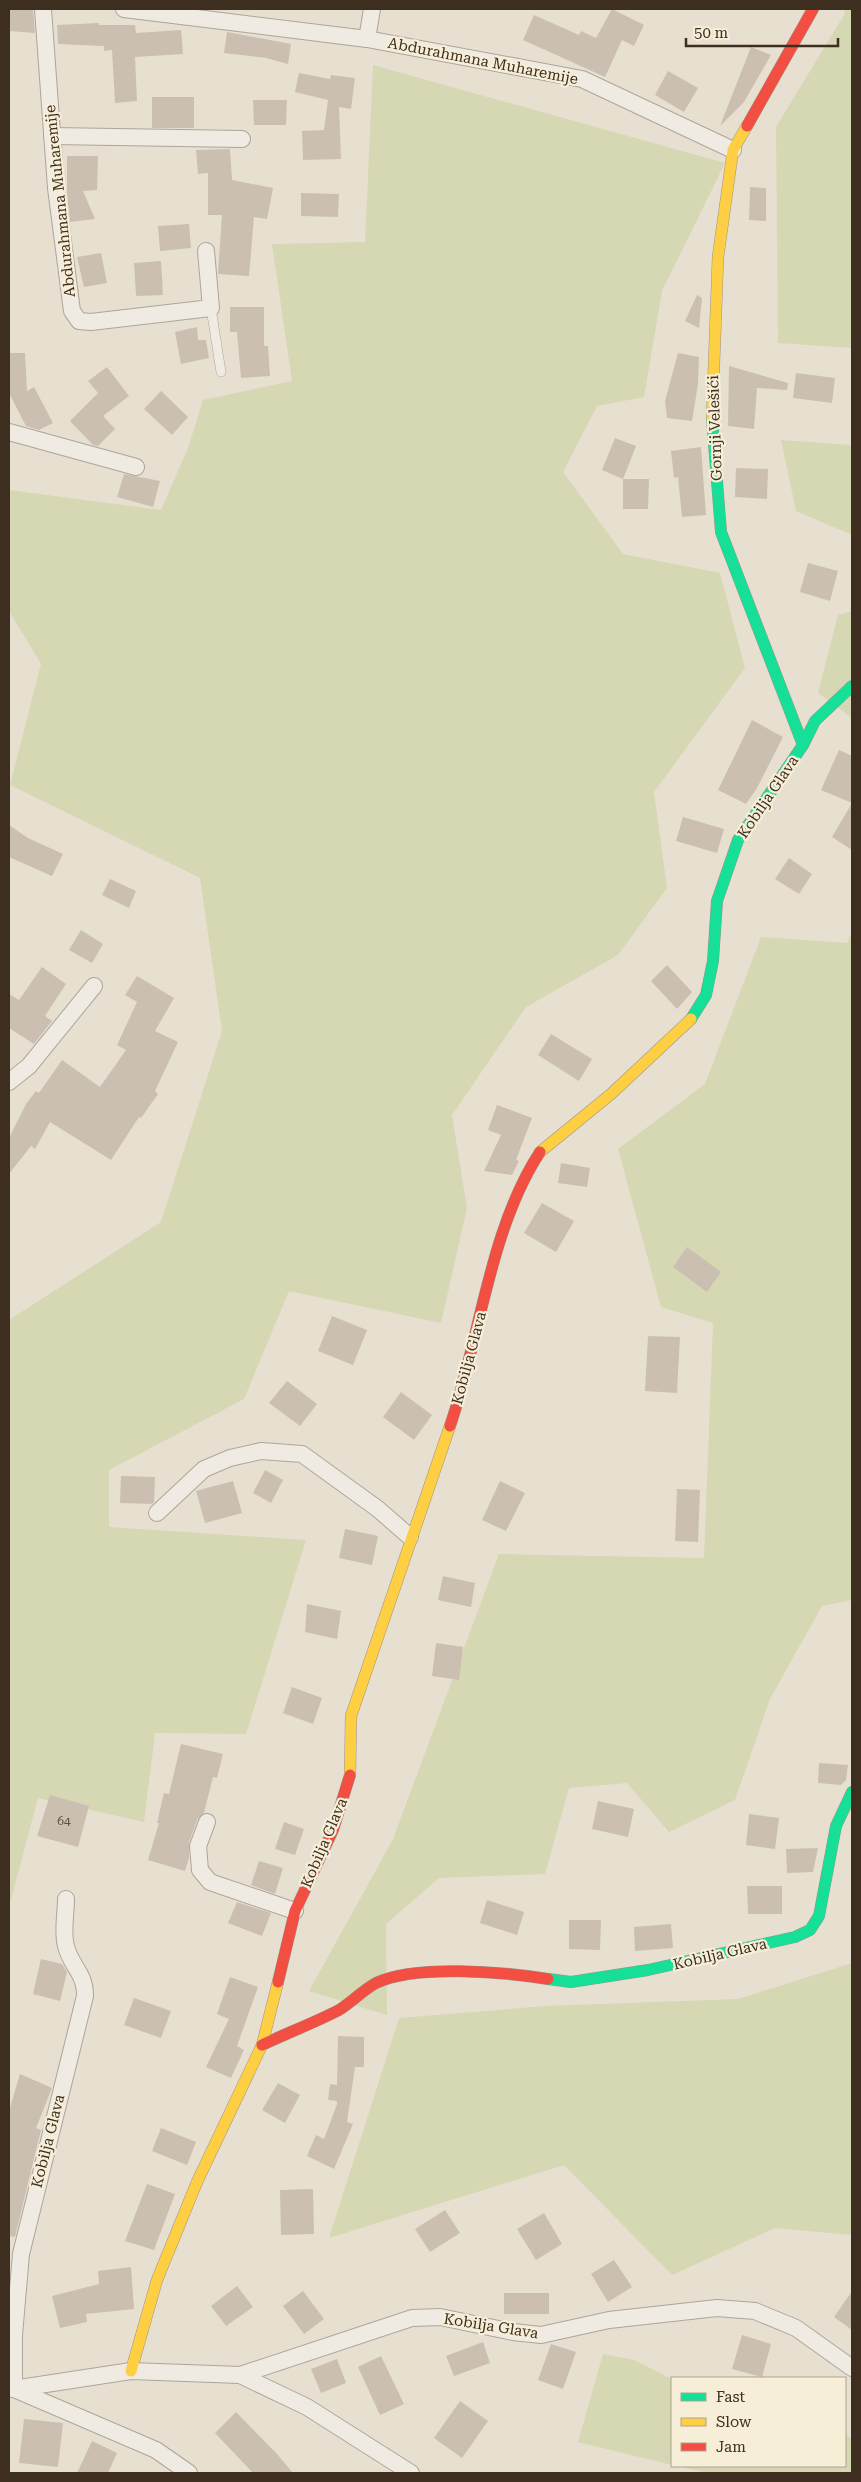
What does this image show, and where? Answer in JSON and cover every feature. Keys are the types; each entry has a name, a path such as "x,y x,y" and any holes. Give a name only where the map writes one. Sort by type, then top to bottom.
{"street":[{"name":"Abdurahmana Muharemije","path":"43,9 56,188 72,311 79,321 211,308"},
{"name":"Abdurahmana Muharemije","path":"124,9 367,39 582,78 733,150"},
{"name":"Abdurahmana Muharemije","path":"367,39 372,9"},
{"name":"Gornji Velešići","path":"803,745 721,532 711,404 718,257 733,150 813,9"},
{"path":"52,136 242,139"},
{"path":"206,251 211,308"},
{"path":"9,432 136,466"},
{"path":"803,745 816,721 852,686"},
{"name":"Kobilja Glava","path":"130,2371 157,2280 197,2182 262,2045 296,1911 333,1830 344,1798 352,1762 349,1734 351,1716 410,1537 460,1397 496,1254 518,1194 539,1153 611,1094 688,1024 706,995 713,961 717,901 738,840 803,745"},
{"path":"9,1082 29,1066 94,986"},
{"path":"157,1513 204,1469 230,1458 261,1451 302,1454 378,1509 410,1537"},
{"name":"Kobilja Glava","path":"262,2045 340,2009 377,1982 405,1976 445,1971 517,1974 570,1982 648,1970 795,1937 810,1930 820,1916 836,1826 852,1792"},
{"path":"206,1822 198,1846 200,1870 210,1882 296,1911"},
{"name":"Kobilja Glava","path":"66,1899 65,1945 70,1959 84,1979 85,1996 21,2254 14,2335 12,2389 130,2371 240,2375 412,2318 440,2317 513,2332 541,2335 609,2320 717,2308 756,2311 796,2328 852,2368"},
{"name":"Kobilja Glava","path":"240,2375 307,2407 411,2473"},
{"path":"12,2389 156,2450 189,2473"}],"lane":[{"path":"211,308 221,372"}],"green space":[{"path":"845,9 852,9 852,348 778,343 776,127 844,15"},
{"path":"373,65 725,163 662,291 644,397 597,406 563,472 623,554 720,573 745,668 654,792 667,888 618,955 526,1007 452,1115 467,1208 441,1323 289,1291 244,1399 109,1470 109,1527 306,1540 246,1734 155,1733 144,1822 38,1798 9,1907 9,1320 161,1222 222,1031 200,878 10,785 41,664 9,611 9,490 161,510 188,448 203,400 292,381 272,244 365,242"},
{"path":"781,440 852,445 852,535 796,511"},
{"path":"852,611 852,718 818,693 838,615"},
{"path":"852,932 852,1600 822,1606 770,1699 735,1800 669,1832 627,1783 569,1788 545,1874 439,1878 386,1924 387,2015 309,1991 393,1839 499,1554 704,1558 713,1323 661,1307 618,1149 705,1084 761,937 847,943"},
{"path":"852,1963 852,2235 775,2228 672,2275 564,2165 329,2238 399,2018 545,2006 738,1999"},
{"path":"603,2354 634,2360 671,2378 671,2465 578,2442"},
{"path":"846,2435 852,2439 852,2473 708,2473 681,2467 846,2467"}],"building":[{"path":"9,9 33,10 35,33 9,31"},
{"path":"612,9 644,25 634,46 622,40 605,77 523,40 534,15 579,35 581,31 596,38"},
{"path":"99,23 99,25 135,25 136,33 181,30 183,54 135,57 137,101 115,103 112,50 104,51 104,46 58,44 57,25"},
{"path":"227,32 291,44 288,64 266,58 224,53"},
{"path":"751,47 771,55 744,102 720,126"},
{"path":"668,71 698,88 684,112 655,95"},
{"path":"299,73 330,79 331,75 355,78 351,109 339,107 341,159 303,160 302,131 324,130 328,100 295,92"},
{"path":"152,97 194,97 194,128 152,128"},
{"path":"253,100 287,100 286,125 254,125"},
{"path":"230,149 232,180 273,188 267,219 254,217 249,276 218,274 222,215 208,215 208,173 198,174 196,150"},
{"path":"67,156 98,156 97,190 83,191 95,219 70,222 67,194"},
{"path":"750,187 766,188 766,221 749,220"},
{"path":"301,193 339,194 338,217 301,216"},
{"path":"189,224 191,248 160,251 158,226"},
{"path":"101,253 107,283 84,287 77,257"},
{"path":"161,261 163,295 136,296 134,263"},
{"path":"697,295 702,298 699,328 685,321"},
{"path":"230,307 264,307 264,346 268,346 270,376 241,378 237,332 230,332"},
{"path":"197,327 198,340 206,340 209,358 181,364 175,332"},
{"path":"9,353 25,353 27,391 34,387 53,423 39,430 26,426 9,393"},
{"path":"678,353 699,357 698,384 692,421 667,418 665,401"},
{"path":"729,366 788,383 787,390 757,388 754,429 728,426"},
{"path":"107,367 129,396 103,416 115,429 98,446 93,445 70,421 98,393 88,381"},
{"path":"796,373 835,378 832,403 793,398"},
{"path":"161,391 188,417 172,435 144,409"},
{"path":"615,438 636,446 623,479 602,470"},
{"path":"701,447 706,515 682,517 678,477 674,478 671,451"},
{"path":"736,468 768,469 767,499 735,497"},
{"path":"124,474 160,481 153,507 117,497"},
{"path":"623,479 649,479 648,509 623,509"},
{"path":"808,563 838,571 830,601 800,592"},
{"path":"752,720 783,737 757,788 746,804 718,790"},
{"path":"839,750 852,756 852,803 821,790"},
{"path":"852,803 852,850 832,837"},
{"path":"683,817 724,829 717,853 676,841"},
{"path":"9,825 28,838 63,854 52,876 9,857"},
{"path":"789,858 812,874 799,894 775,879"},
{"path":"110,879 136,891 129,908 102,895"},
{"path":"81,930 103,944 92,963 69,950"},
{"path":"667,965 692,992 677,1009 651,981"},
{"path":"42,967 66,984 45,1016 52,1021 34,1044 9,1028 9,994 19,1000"},
{"path":"137,976 174,998 155,1031 178,1042 155,1091 158,1094 141,1118 139,1117 111,1160 50,1122 35,1149 31,1146 9,1174 9,1138 26,1104 36,1091 39,1093 62,1060 100,1087 126,1050 117,1045 137,1002 125,995"},
{"path":"551,1034 592,1059 579,1081 538,1055"},
{"path":"497,1105 532,1118 516,1160 519,1161 512,1175 484,1171 501,1135 488,1130"},
{"path":"561,1163 590,1168 587,1187 558,1183"},
{"path":"542,1203 574,1221 556,1252 524,1233"},
{"path":"687,1247 721,1272 707,1292 673,1267"},
{"path":"332,1316 367,1330 353,1365 318,1351"},
{"path":"648,1336 680,1337 677,1393 645,1391"},
{"path":"287,1381 317,1404 300,1426 269,1403"},
{"path":"401,1392 432,1415 414,1440 383,1417"},
{"path":"265,1470 283,1480 271,1503 253,1493"},
{"path":"121,1476 155,1477 154,1502 152,1504 120,1503"},
{"path":"233,1481 242,1513 205,1523 196,1491"},
{"path":"500,1481 525,1493 506,1531 482,1520"},
{"path":"677,1489 700,1490 698,1542 675,1541"},
{"path":"345,1529 378,1536 372,1565 339,1558"},
{"path":"443,1576 475,1583 471,1607 438,1600"},
{"path":"307,1604 341,1611 337,1639 305,1632"},
{"path":"436,1643 463,1647 459,1680 432,1676"},
{"path":"292,1687 322,1698 313,1724 283,1713"},
{"path":"181,1744 223,1754 217,1778 213,1777 204,1813 198,1818 189,1842 189,1858 185,1871 148,1860 159,1823 157,1823 164,1793 169,1794"},
{"path":"819,1763 848,1765 846,1780 841,1785 818,1783"},
{"path":"50,1795 89,1806 78,1847 37,1836"},
{"path":"598,1801 634,1809 628,1837 592,1829"},
{"path":"749,1814 779,1818 775,1849 746,1845"},
{"path":"284,1822 304,1829 295,1855 275,1849"},
{"path":"818,1848 813,1872 787,1873 786,1849"},
{"path":"259,1861 283,1868 275,1894 251,1885"},
{"path":"747,1886 782,1886 782,1914 748,1914"},
{"path":"487,1900 524,1912 517,1935 480,1923"},
{"path":"237,1902 271,1913 262,1936 228,1923"},
{"path":"569,1920 601,1920 600,1950 569,1949"},
{"path":"671,1924 673,1948 635,1951 634,1927"},
{"path":"41,1959 62,1964 67,1972 60,2001 33,1994"},
{"path":"230,1977 258,1987 237,2046 244,2050 231,2078 206,2067 229,2019 217,2014"},
{"path":"134,1998 171,2011 161,2038 124,2025"},
{"path":"338,2036 364,2037 364,2067 355,2067 347,2122 353,2124 334,2169 307,2156 316,2135 324,2139 337,2104 337,2101 328,2100 330,2084 337,2085"},
{"path":"20,2074 52,2088 36,2128 41,2130 15,2237 9,2236 9,2111"},
{"path":"278,2083 300,2095 285,2123 262,2110"},
{"path":"161,2128 196,2142 187,2165 152,2151"},
{"path":"147,2184 175,2194 154,2250 125,2241"},
{"path":"313,2189 314,2234 281,2235 280,2190"},
{"path":"445,2210 460,2233 430,2252 415,2229"},
{"path":"544,2213 562,2244 536,2260 517,2229"},
{"path":"614,2260 632,2287 608,2302 591,2274"},
{"path":"131,2267 134,2309 86,2314 87,2322 60,2328 52,2296 99,2284 98,2271"},
{"path":"237,2286 253,2307 226,2326 211,2306"},
{"path":"303,2291 324,2319 304,2334 283,2306"},
{"path":"852,2291 852,2330 834,2317"},
{"path":"504,2293 549,2293 549,2314 504,2314"},
{"path":"742,2335 771,2344 762,2377 732,2369"},
{"path":"483,2342 490,2363 454,2376 446,2356"},
{"path":"551,2344 576,2352 563,2389 538,2380"},
{"path":"381,2356 404,2404 380,2415 358,2367"},
{"path":"337,2359 346,2383 321,2393 311,2369"},
{"path":"460,2401 488,2421 462,2458 434,2438"},
{"path":"236,2412 293,2473 253,2473 215,2433"},
{"path":"24,2419 63,2423 58,2467 19,2463"},
{"path":"92,2441 117,2453 108,2473 77,2473"}],"traffic: fast":[{"path":"712,418 721,532 803,745"},
{"path":"691,1019 706,995 713,961 717,901 738,840 803,745 815,721 852,686"},
{"path":"548,1979 571,1982 648,1970 795,1937 810,1930 819,1916 836,1826 852,1792"}],"traffic: slow":[{"path":"712,418 718,257 733,150 747,126"},
{"path":"540,1152 611,1094 691,1019"},
{"path":"350,1775 351,1716 450,1426"},
{"path":"131,2371 157,2280 197,2182 262,2045 278,1982"}],"traffic: jam":[{"path":"747,126 813,9"},
{"path":"450,1426 470,1357 497,1250 523,1183 540,1152"},
{"path":"278,1982 295,1911 333,1830 350,1775"},
{"path":"262,2045 339,2010 371,1986 393,1977 414,1973 461,1971 548,1979"}]}
